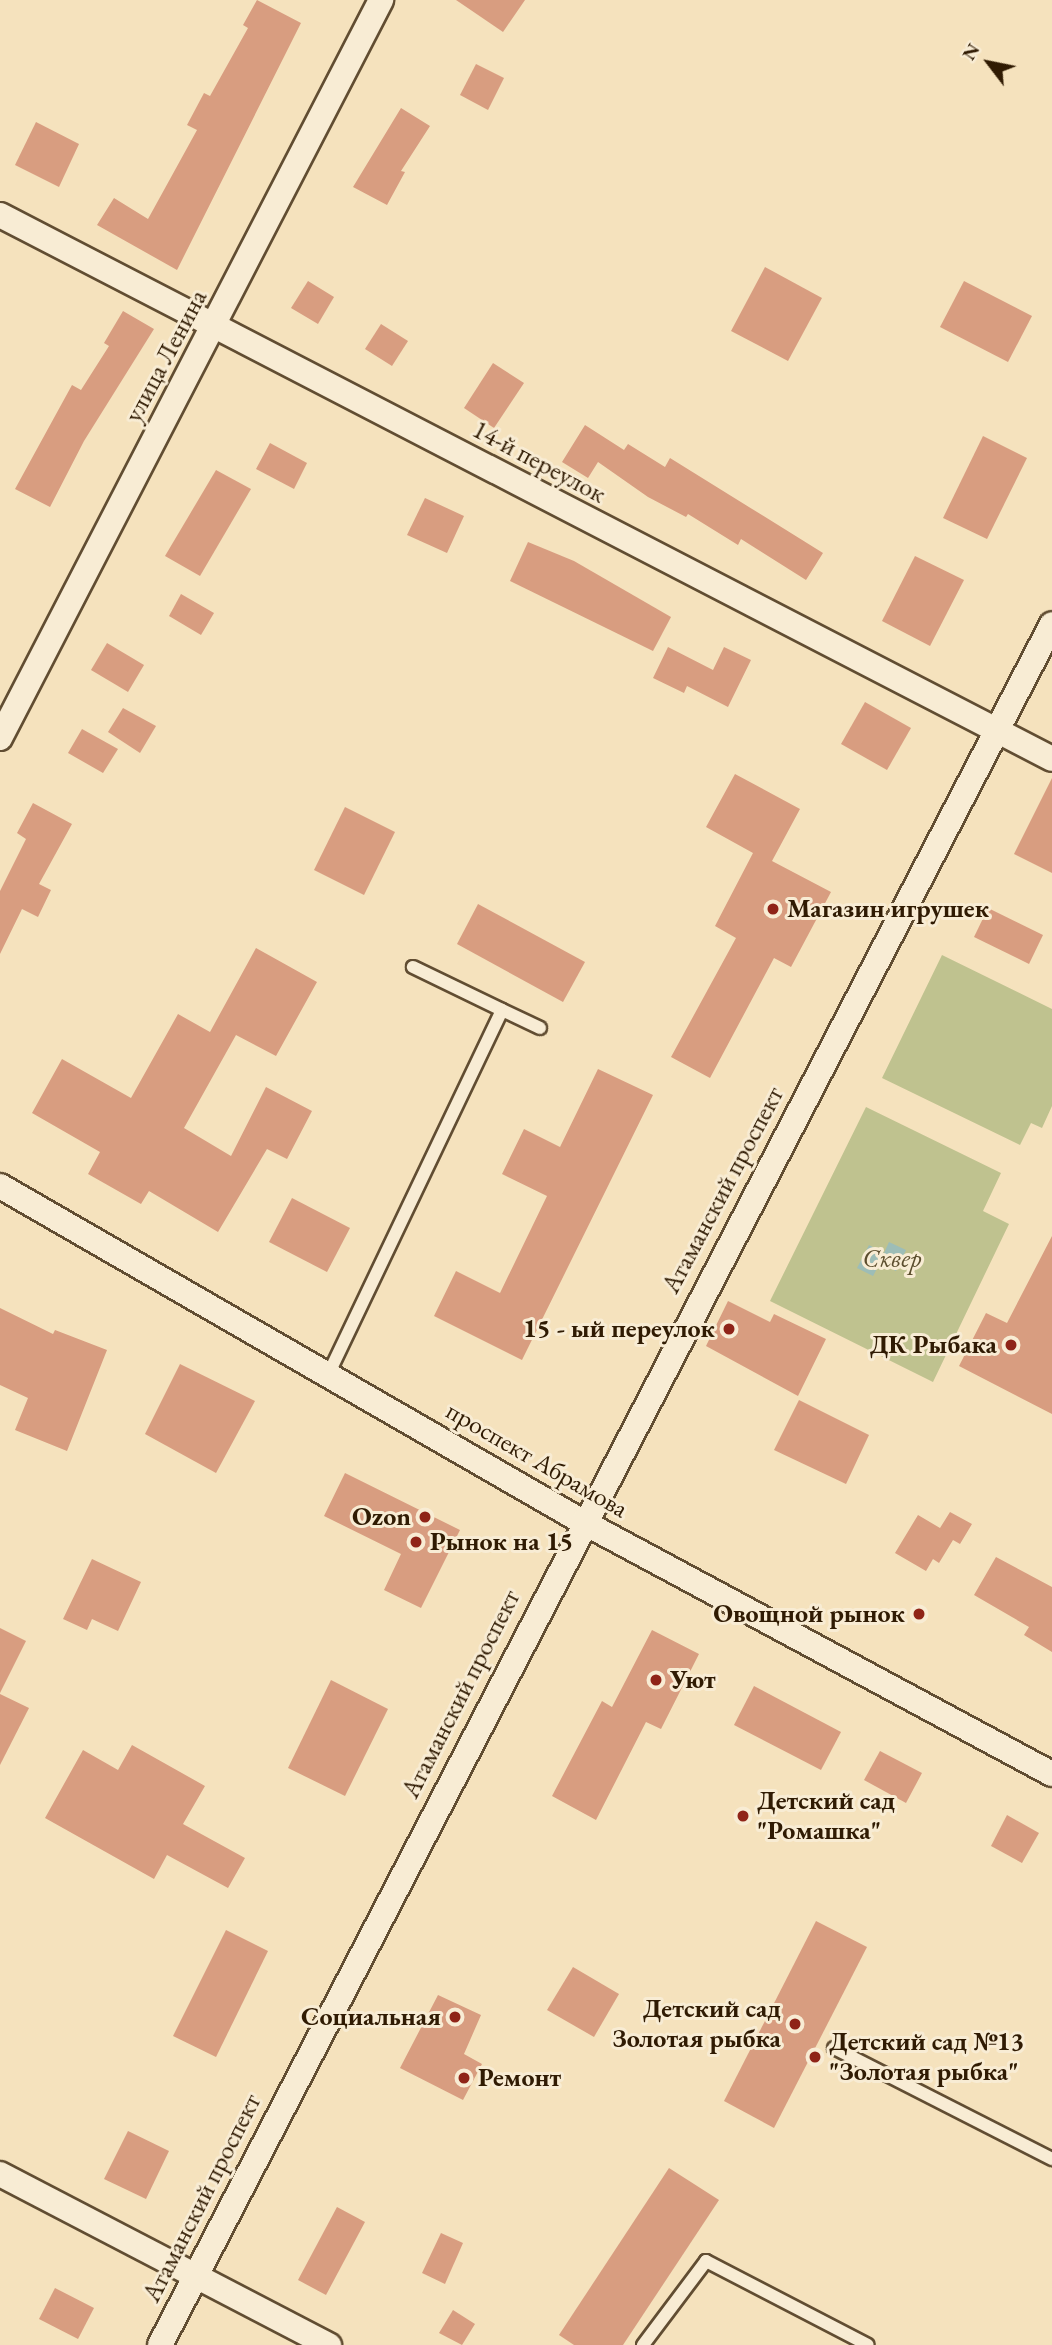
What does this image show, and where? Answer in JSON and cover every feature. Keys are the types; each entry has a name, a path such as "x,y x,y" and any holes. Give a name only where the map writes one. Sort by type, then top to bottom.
{"street":[{"name":"улица Ленина","path":"0,738 216,326 381,0"},
{"name":"14-й переулок","path":"0,215 1052,759"},
{"name":"Атаманский проспект","path":"160,2345 583,1521 1052,624"},
{"name":"проспект Абрамова","path":"0,1186 583,1521 1052,1774"},
{"path":"0,2174 197,2274 329,2345"}],"lane":[{"path":"413,968 540,1028"},
{"path":"328,1375 502,1010"},
{"path":"834,2048 1052,2159"},
{"path":"643,2345 706,2260 868,2345"}],"green space":[{"path":"942,955 1052,1009 1052,1106 1042,1128 1031,1123 1020,1145 882,1078"},
{"name":"Сквер","path":"866,1107 1001,1173 983,1211 1009,1224 933,1382 770,1301"}],"water":[{"path":"889,1242 906,1250 896,1271 880,1263 873,1276 857,1268 869,1245 884,1253"}],"building":[{"path":"257,0 301,23 177,270 97,225 114,198 148,219 197,130 187,125 204,93 210,96 248,28 243,25"},
{"path":"456,0 525,0 503,32"},
{"path":"476,64 504,78 488,110 460,95"},
{"path":"401,108 430,126 401,171 405,172 387,205 353,187"},
{"path":"36,122 79,144 59,187 15,165"},
{"path":"765,267 822,298 788,361 731,331"},
{"path":"308,281 334,297 318,324 291,308"},
{"path":"964,281 1032,316 1008,362 940,327"},
{"path":"123,311 154,329 84,441 50,507 15,489 72,385 81,390 109,346 104,343"},
{"path":"381,324 408,341 392,366 365,349"},
{"path":"493,363 524,383 494,428 464,408"},
{"path":"585,425 624,450 628,444 665,467 670,458 823,553 806,580 741,539 738,545 688,514 686,517 648,497 598,462 588,478 562,462"},
{"path":"983,436 1027,458 987,539 943,518"},
{"path":"270,443 307,463 294,489 256,469"},
{"path":"216,470 251,489 200,576 165,556"},
{"path":"425,498 464,516 447,553 407,535"},
{"path":"528,542 574,561 671,617 653,651 510,581"},
{"path":"915,556 964,580 930,646 882,621"},
{"path":"181,594 214,613 201,635 169,616"},
{"path":"107,643 144,665 128,692 91,670"},
{"path":"668,647 713,670 724,647 751,660 728,707 687,686 684,693 653,678"},
{"path":"865,702 911,728 887,770 841,744"},
{"path":"123,708 156,726 140,753 108,732"},
{"path":"82,729 118,749 103,773 68,753"},
{"path":"735,774 800,809 772,861 831,892 791,967 774,958 710,1078 671,1057 736,938 715,926 753,853 706,827"},
{"path":"1052,778 1052,873 1014,854"},
{"path":"33,803 72,824 39,884 51,890 38,917 22,909 0,954 0,891 26,839 17,833"},
{"path":"345,807 395,832 364,895 314,870"},
{"path":"478,904 585,962 563,1002 457,944"},
{"path":"988,908 1043,935 1029,964 974,937"},
{"path":"256,948 317,982 276,1056 236,1035 184,1128 231,1156 266,1087 312,1111 287,1159 267,1149 218,1232 149,1191 141,1204 88,1174 100,1152 32,1113 62,1059 131,1098 178,1014 210,1032"},
{"path":"598,1069 653,1095 522,1360 434,1316 456,1271 500,1293 547,1196 502,1174 524,1129 560,1147"},
{"path":"292,1198 350,1228 327,1272 269,1242"},
{"name":"ДК Рыбака","path":"1052,1236 1052,1414 959,1366 986,1313 1007,1323"},
{"path":"728,1301 770,1322 774,1314 826,1339 798,1396 706,1346"},
{"path":"0,1308 53,1334 55,1330 107,1350 67,1451 15,1430 28,1398 0,1385"},
{"path":"180,1364 255,1401 216,1473 145,1434"},
{"path":"799,1400 869,1435 846,1484 774,1450"},
{"name":"Рынок на 15","path":"345,1473 460,1530 421,1608 384,1590 401,1554 324,1516"},
{"path":"950,1512 972,1524 960,1544 953,1540 939,1563 933,1559 926,1571 895,1553 918,1515 940,1528"},
{"path":"996,1557 1052,1587 1052,1652 1024,1635 1029,1627 974,1595"},
{"path":"92,1559 141,1582 118,1631 92,1619 87,1630 63,1619"},
{"path":"0,1628 26,1641 0,1693"},
{"path":"652,1630 699,1654 661,1729 646,1722 596,1820 552,1796 602,1701 612,1707"},
{"path":"331,1680 388,1709 345,1796 288,1768"},
{"path":"754,1686 841,1732 821,1770 734,1725"},
{"path":"0,1694 29,1708 0,1765"},
{"path":"132,1745 205,1786 183,1824 245,1858 228,1888 167,1855 154,1879 45,1818 83,1750 118,1770"},
{"path":"880,1751 922,1773 906,1803 864,1780"},
{"path":"1007,1815 1039,1833 1022,1863 991,1846"},
{"name":"Детский сад Золотая рыбка","path":"816,1921 867,1947 774,2128 724,2101"},
{"path":"226,1930 268,1951 216,2057 173,2036"},
{"path":"573,1967 619,1994 594,2037 547,2010"},
{"path":"438,1995 481,2015 464,2054 482,2064 463,2100 400,2068"},
{"path":"128,2131 169,2151 146,2199 104,2179"},
{"path":"669,2168 719,2200 623,2345 574,2345 559,2335"},
{"path":"337,2207 365,2222 326,2295 298,2280"},
{"path":"441,2233 463,2243 445,2284 422,2273"},
{"path":"55,2288 94,2308 78,2339 39,2319"},
{"path":"453,2310 475,2324 462,2345 439,2333"}],"place":[{"name":"Магазин игрушек","path":"773,909"},
{"name":"15 - ый переулок","path":"729,1329"},
{"name":"ДК Рыбака","path":"1011,1345"},
{"name":"Ozon","path":"425,1517"},
{"name":"Рынок на 15","path":"416,1542"},
{"name":"Овощной рынок","path":"919,1614"},
{"name":"Уют","path":"656,1680"},
{"name":"Детский сад \"Ромашка\"","path":"743,1816"},
{"name":"Социальная","path":"455,2017"},
{"name":"Детский сад Золотая рыбка","path":"795,2024"},
{"name":"Детский сад №13 \"Золотая рыбка\"","path":"815,2057"},
{"name":"Ремонт","path":"464,2078"}]}
